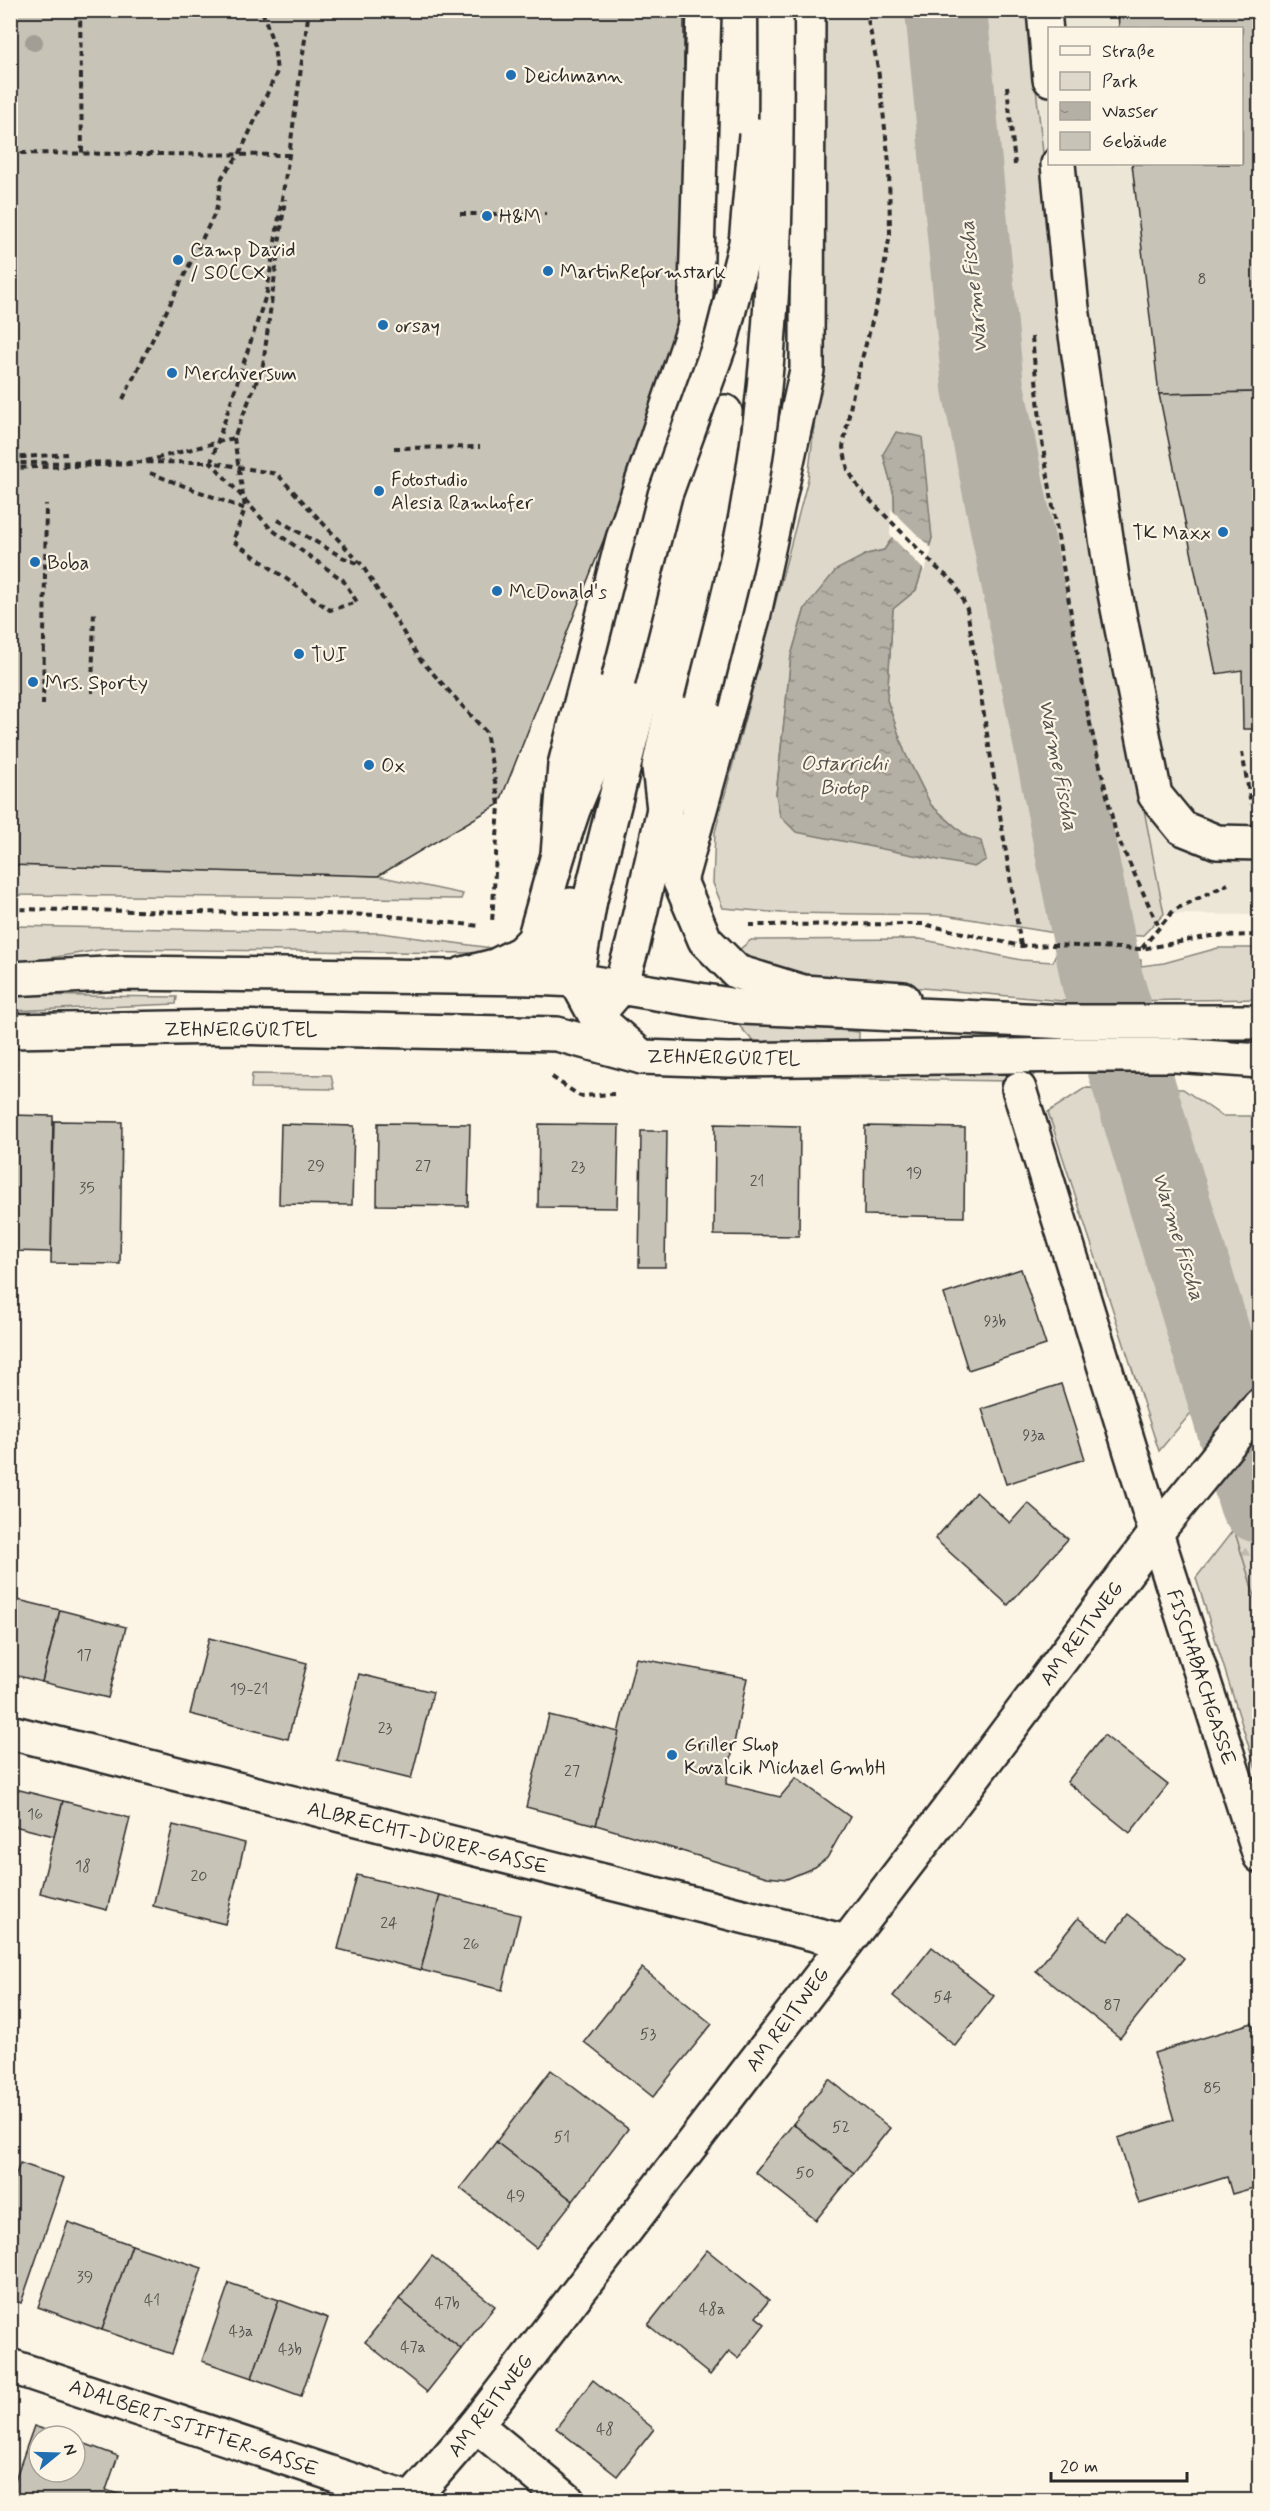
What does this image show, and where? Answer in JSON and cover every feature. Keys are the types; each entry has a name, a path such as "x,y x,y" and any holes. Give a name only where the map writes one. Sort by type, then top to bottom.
{"street":[{"path":"558,855 565,765 620,550 695,325 704,10"},
{"path":"454,976 495,966 521,953 534,940 573,810 598,750 618,681 665,495 721,341 747,243 756,141 754,10"},
{"path":"557,1034 596,1017 620,988 633,944 664,809 684,774 748,505 761,412 772,295 777,144 776,10"},
{"path":"680,881 753,618 807,370 808,10"},
{"path":"1044,10 1048,56"},
{"path":"1058,165 1072,308 1112,578 1155,795 1182,828 1217,842 1260,843"},
{"path":"642,1057 596,1017 576,980 590,900 686,520 696,457 725,412 719,489 660,768 664,809 680,881 705,940 737,972 803,992 928,1000 977,1017"},
{"path":"532,978 562,944 581,863 596,813 622,773"},
{"path":"10,979 125,973 532,978 576,980 742,1007 1068,1022 1260,1022"},
{"name":"ZEHNERGÜRTEL","path":"10,1031 225,1027 557,1034 642,1057 729,1060 1175,1055 1260,1061"},
{"path":"1020,1089 1156,1533"},
{"name":"AM REITWEG","path":"411,2500 476,2425 962,1792 1156,1533 1260,1405"},
{"name":"FISCHABACHGASSE","path":"1156,1533 1260,1856"},
{"name":"ALBRECHT-DÜRER-GASSE","path":"10,1732 846,1942"},
{"name":"ADALBERT-STIFTER-GASSE","path":"10,2366 411,2500"},
{"path":"476,2425 567,2500"}],"path":[{"path":"80,10 82,153"},
{"path":"123,399 216,211 222,177 240,153 277,72 274,46 262,10"},
{"path":"211,462 271,529 343,580 357,602 330,610 233,541 245,508 234,438 263,365 308,10"},
{"path":"866,10 878,68 888,153 890,234 879,296 854,388 843,447 848,470 860,490 937,568 955,583 967,609 1021,946"},
{"path":"10,152 290,155"},
{"path":"10,152 290,155"},
{"path":"211,462 267,292 290,155"},
{"path":"460,214 546,214"},
{"path":"10,466 126,466 234,438"},
{"path":"394,448 480,447"},
{"path":"10,458 68,454"},
{"path":"10,466 211,462 277,474 362,566 419,658 486,732 499,804 492,927 381,915 10,909"},
{"path":"150,473 245,508"},
{"path":"43,705 46,504"},
{"path":"278,520 362,566"},
{"path":"92,693 93,609"},
{"path":"1142,949 1174,910 1238,879"},
{"path":"705,940 751,924 923,924 1021,946 1055,945 1142,949 1211,936 1260,935"}],"shaded area":[{"path":"1030,11 1259,11 1259,915 1164,914 1075,450 1033,60"}],"green space":[{"path":"824,11 1030,11 1033,60 1075,450 1164,914 1142,936 1055,933 945,915 782,913 723,908 713,883 715,832 808,479 823,350","holes":["883,454 932,538 916,590 893,609 887,700 905,753 931,805 966,836 776,795 791,656 805,608 867,554 884,550 895,534 894,495"]},
{"path":"11,865 378,876 463,894 461,899 11,895"},
{"path":"11,926 381,933 499,949 477,953 105,949 25,962 11,962"},
{"path":"920,939 1021,960 1053,962 1055,956 1086,957 1095,1001 1062,1001 792,976 761,966 739,950 751,940"},
{"path":"1218,948 1259,948 1259,999 1119,1001 1110,959 1141,960 1141,966 1164,963"},
{"path":"10,995 177,997 176,1004 11,1011"},
{"path":"735,1021 859,1032 859,1040 763,1042 752,1040"},
{"path":"1008,1068 1039,1069 1032,1077 1011,1081 811,1078 926,1075"},
{"path":"252,1074 331,1075 334,1089 251,1088"},
{"path":"1085,1088 1183,1089 1222,1116 1259,1116 1259,1332 1159,1451 1048,1112"},
{"path":"1259,1489 1259,1610 1234,1529"},
{"path":"1234,1529 1259,1610 1259,1779 1196,1578"}],"water":[{"name":"Ostarrichi Biotop","path":"896,432 922,437 932,538 916,590 893,609 887,700 905,753 931,805 966,836 981,841 986,860 974,867 796,832 780,816 776,795 791,656 805,608 836,570 867,554 884,550 895,534 894,495 883,454"}],"pier":[{"path":"891,509 932,549 925,571 890,535"}],"building":[{"path":"10,10 684,10 684,337 499,804 378,876 10,865"},
{"path":"1118,10 1260,10 1260,392 1159,394 1132,165 1243,165 1243,27 1119,27"},
{"name":"TK Maxx","path":"1260,392 1260,729 1243,729 1242,670 1216,674 1159,394"},
{"path":"10,1115 53,1116 51,1252 10,1251"},
{"path":"54,1121 122,1122 120,1264 51,1263"},
{"path":"378,1123 470,1124 468,1206 377,1205"},
{"path":"281,1124 354,1126 352,1205 279,1204"},
{"path":"539,1124 619,1125 617,1208 538,1207"},
{"path":"715,1124 800,1126 799,1236 714,1235"},
{"path":"865,1126 965,1128 964,1217 864,1215"},
{"path":"641,1131 667,1131 665,1267 639,1267"},
{"path":"1021,1269 1046,1345 968,1370 944,1294"},
{"path":"1061,1384 1085,1459 1006,1484 982,1409"},
{"path":"976,1492 1010,1523 1028,1503 1068,1539 1008,1605 935,1539"},
{"path":"10,1598 60,1610 42,1682 10,1674"},
{"path":"60,1610 126,1627 108,1698 42,1682"},
{"path":"209,1638 307,1663 288,1739 190,1714"},
{"name":"Griller Shop Kovalcik Michael GmbH","path":"636,1658 747,1678 726,1784 780,1797 796,1778 850,1817 827,1858 815,1867 787,1879 767,1877 596,1825"},
{"path":"359,1674 433,1692 411,1779 337,1761"},
{"path":"549,1715 619,1732 596,1825 526,1807"},
{"path":"1104,1735 1168,1785 1130,1833 1067,1782"},
{"path":"12,1788 63,1801 54,1836 10,1825"},
{"path":"63,1801 130,1818 107,1910 40,1893"},
{"path":"173,1825 245,1843 225,1924 153,1906"},
{"path":"357,1875 440,1895 421,1970 338,1949"},
{"path":"440,1895 520,1915 502,1990 421,1970"},
{"path":"1128,1914 1184,1958 1120,2038 1036,1971 1078,1918 1108,1941"},
{"path":"932,1947 994,1996 955,2046 893,1996"},
{"path":"642,1968 712,2024 653,2097 584,2042"},
{"path":"1252,2023 1260,2048 1260,2186 1232,2194 1227,2177 1139,2204 1118,2138 1174,2120 1154,2053"},
{"path":"551,2070 628,2129 573,2201 496,2142"},
{"path":"829,2079 890,2128 854,2173 793,2124"},
{"path":"793,2124 854,2173 816,2220 755,2172"},
{"path":"496,2142 573,2201 536,2248 460,2188"},
{"path":"20,2163 64,2178 21,2303 10,2299 10,2191"},
{"path":"68,2222 132,2245 102,2330 38,2307"},
{"path":"132,2245 202,2268 172,2354 102,2330"},
{"path":"707,2250 769,2300 756,2317 765,2324 738,2358 729,2351 710,2375 648,2325"},
{"path":"432,2256 495,2306 461,2349 399,2299"},
{"path":"229,2283 279,2300 252,2378 202,2361"},
{"path":"399,2299 461,2349 427,2392 365,2342"},
{"path":"279,2300 328,2318 301,2396 252,2378"},
{"path":"593,2380 654,2429 617,2476 556,2428"},
{"path":"87,2444 118,2456 106,2490 129,2498 128,2500 10,2500 27,2446 27,2484 87,2484"}],"waterway":[{"name":"Warme Fischa","path":"946,10 983,387 1102,980 1260,1502"}],"place":[{"name":"Deichmann","path":"511,75"},
{"name":"H&M","path":"487,216"},
{"name":"Camp David / SOCCX","path":"178,260"},
{"name":"MartinReformstark","path":"548,271"},
{"name":"orsay","path":"383,325"},
{"name":"Merchversum","path":"172,373"},
{"name":"Fotostudio Alesia Ramhofer","path":"379,491"},
{"name":"TK Maxx","path":"1223,532"},
{"name":"Boba","path":"35,562"},
{"name":"McDonald's","path":"497,591"},
{"name":"TUI","path":"299,654"},
{"name":"Mrs. Sporty","path":"33,682"},
{"name":"Ox","path":"369,765"},
{"name":"Griller Shop Kovalcik Michael GmbH","path":"672,1755"}]}
